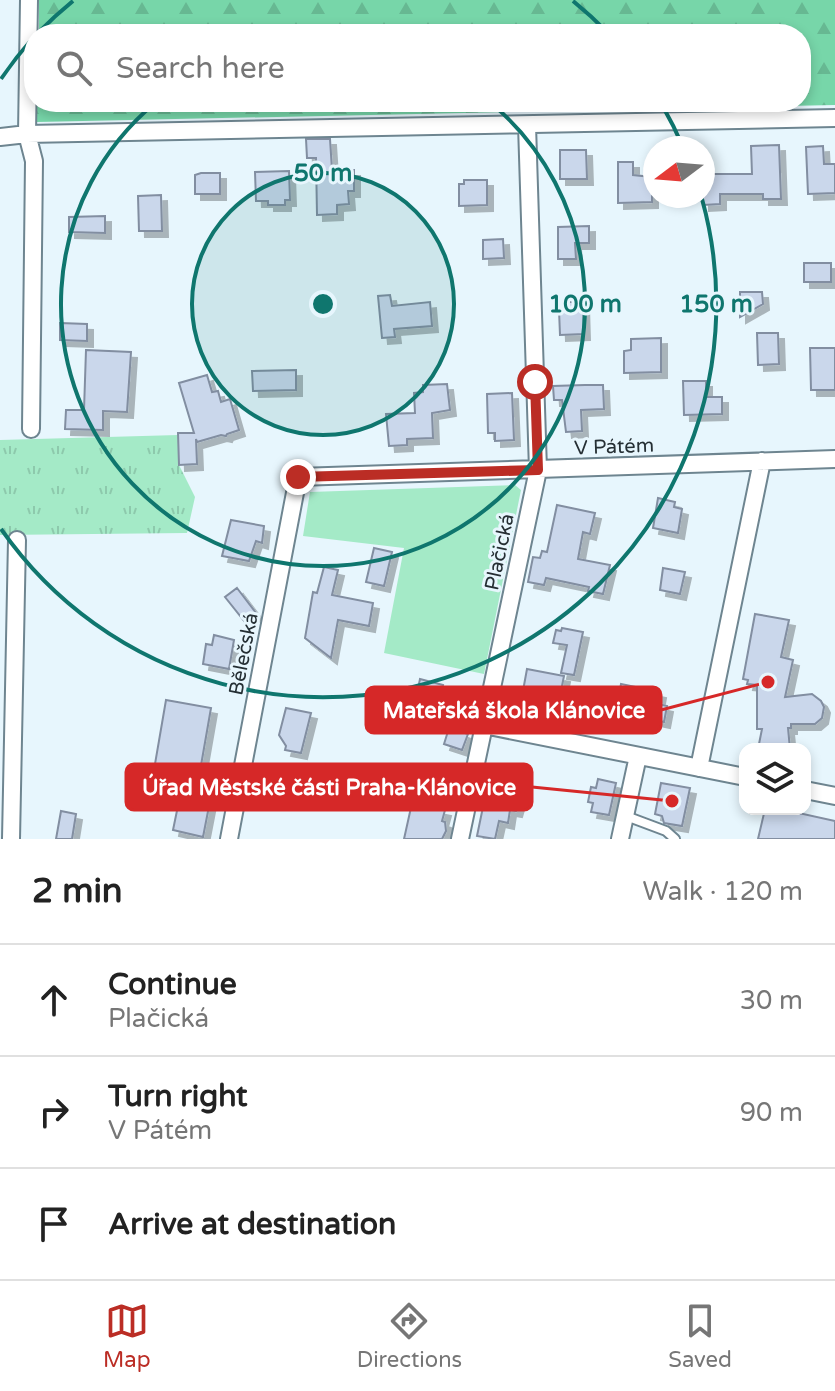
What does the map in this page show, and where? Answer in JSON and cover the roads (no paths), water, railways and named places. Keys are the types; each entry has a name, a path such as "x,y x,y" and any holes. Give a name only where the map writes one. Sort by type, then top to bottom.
{"street":[{"path":"29,0 29,24"},
{"path":"27,112 27,134 34,161 31,429"},
{"path":"0,137 835,118"},
{"name":"Plačická","path":"460,839 538,470 527,125"},
{"name":"V Pátém","path":"298,477 835,459"},
{"path":"699,768 762,461"},
{"name":"Bělečská","path":"229,839 298,477"},
{"path":"11,839 17,540"},
{"path":"484,725 739,776"},
{"path":"620,839 638,756"},
{"path":"811,791 835,796"}],"lane":[{"path":"625,816 666,831 675,839"}],"place":[{"name":"Mateřská škola Klánovice","path":"768,682"},
{"name":"Úřad Městské části Praha-Klánovice","path":"672,801"}]}
